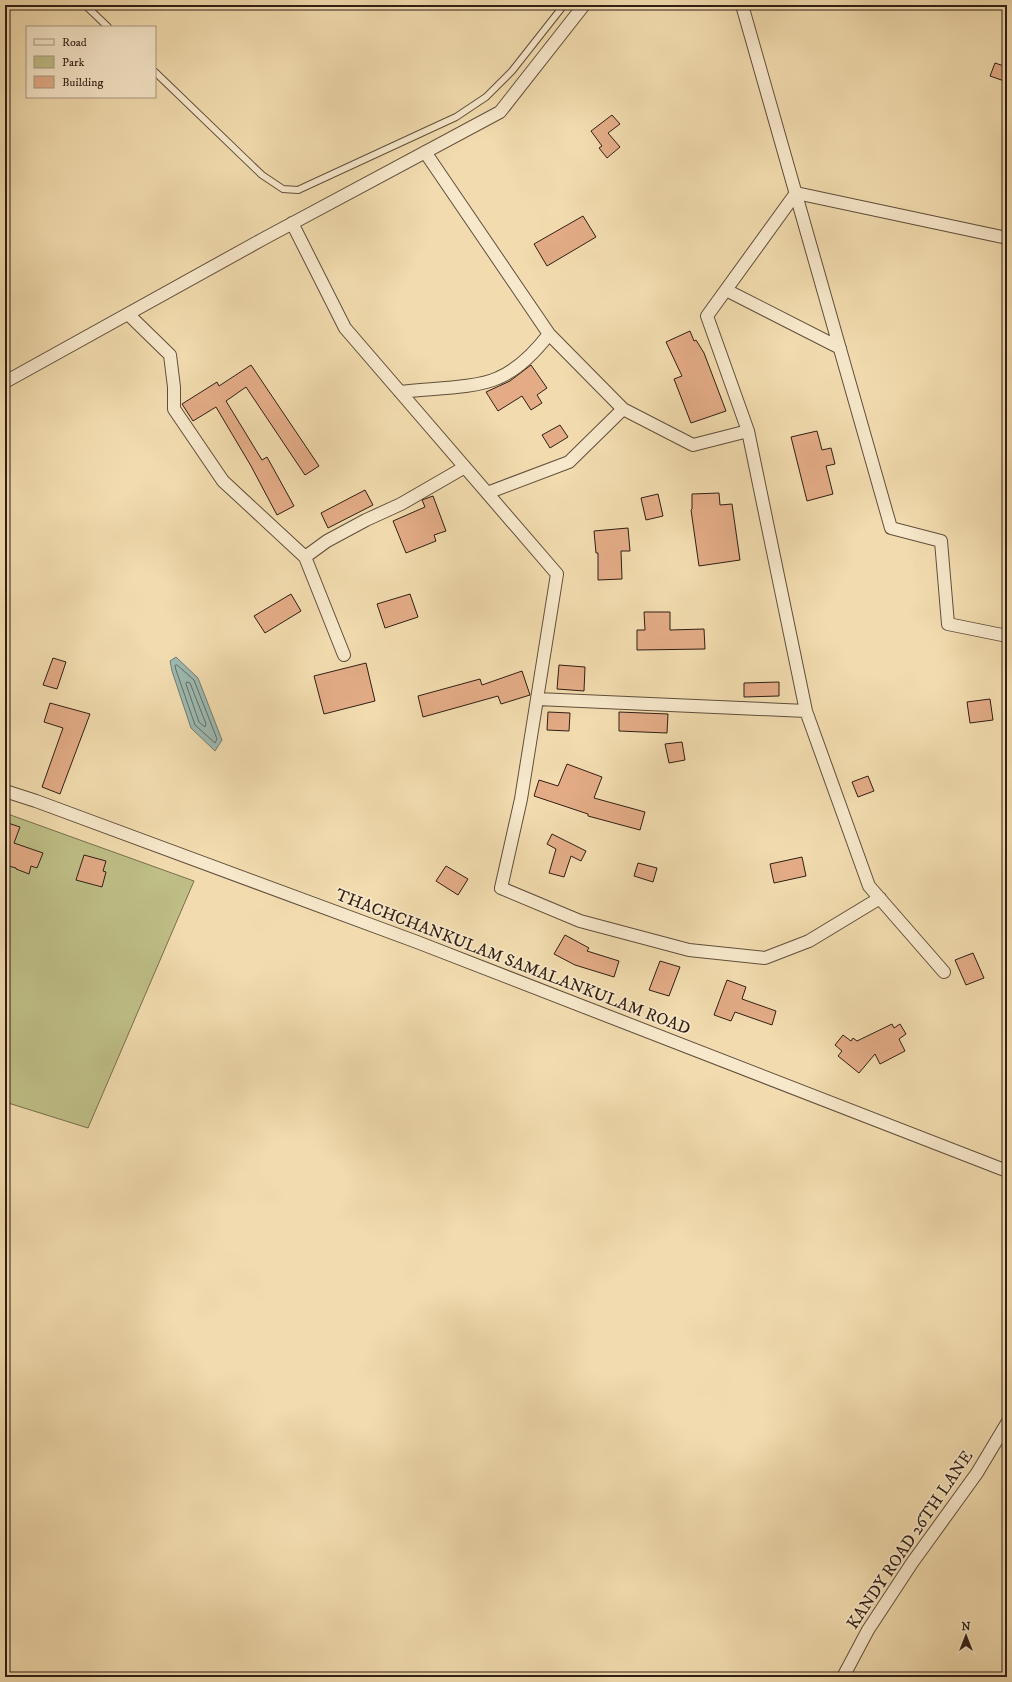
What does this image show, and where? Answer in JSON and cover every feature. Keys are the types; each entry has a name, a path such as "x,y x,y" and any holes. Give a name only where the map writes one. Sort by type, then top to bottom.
{"street":[{"path":"5,382 292,223 500,112 584,5"},
{"path":"742,5 891,528 942,541 948,624 1007,636"},
{"path":"425,152 550,334 624,409 693,445 748,431"},
{"path":"796,193 1007,238"},
{"path":"796,193 707,316 748,431 806,711 869,886 944,972"},
{"path":"292,223 345,328 557,574 521,799 502,888 580,921 601,927 689,950 765,958 809,941 880,898"},
{"path":"726,290 840,348"},
{"path":"128,314 170,355 174,387 174,409 223,481 305,557 344,655"},
{"path":"400,392 482,383 498,378 518,366 536,350 550,334"},
{"path":"487,493 569,462 624,409"},
{"path":"305,557 327,541 366,520 401,504 465,467"},
{"path":"537,699 806,711"},
{"name":"THACHCHANKULAM SAMALANKULAM ROAD","path":"5,791 43,803 417,942 1007,1171"},
{"name":"KANDY ROAD 26TH LANE","path":"842,1677 872,1624 912,1563 977,1473 1007,1423"}],"lane":[{"path":"85,5 107,26"},
{"path":"156,73 262,175 283,189 298,190 456,116 486,97 512,71 564,5"}],"green space":[{"path":"5,813 194,881 88,1128 5,1102"}],"water":[{"path":"176,657 198,678 222,740 215,751 191,728 172,671 170,661"}],"building":[{"path":"995,63 1007,67 1007,82 990,76"},
{"path":"612,115 620,124 608,133 620,147 607,158 599,148 602,146 591,131"},
{"path":"583,216 596,237 547,266 534,244"},
{"path":"690,331 694,341 696,340 704,353 726,411 691,423 674,379 682,376 666,342"},
{"path":"251,365 319,466 305,475 246,387 226,401 262,460 267,457 294,506 277,515 251,466 216,407 193,421 182,404 217,382 219,386"},
{"path":"531,365 547,388 537,395 542,403 531,410 522,396 498,411 486,392 510,381"},
{"path":"560,425 568,437 550,448 542,435"},
{"path":"817,431 822,450 831,448 835,464 826,466 833,494 807,501 791,437"},
{"path":"365,490 373,505 328,528 321,513"},
{"path":"719,493 720,505 732,504 740,560 699,566 691,510 692,494"},
{"path":"658,494 663,516 646,520 641,498"},
{"path":"433,496 446,531 434,535 436,541 406,553 393,521 425,507 422,500"},
{"path":"628,528 630,551 621,551 622,579 598,580 598,553 596,553 594,531"},
{"path":"291,594 301,611 265,633 254,616"},
{"path":"410,594 418,617 385,628 377,604"},
{"path":"644,612 670,612 670,630 704,629 705,649 637,650 637,630 645,630"},
{"path":"53,658 66,662 57,689 43,685"},
{"path":"366,663 375,701 324,714 314,676"},
{"path":"559,665 585,667 584,691 557,689"},
{"path":"522,671 530,695 501,704 498,696 423,717 418,696 480,679 482,685"},
{"path":"779,682 779,696 744,697 744,683"},
{"path":"990,699 993,720 970,723 967,702"},
{"path":"50,703 90,714 60,794 42,787 63,728 44,722"},
{"path":"548,712 570,713 569,731 547,730"},
{"path":"619,712 668,714 667,733 619,731"},
{"path":"682,742 685,760 669,763 665,744"},
{"path":"567,764 602,777 594,798 645,812 640,830 588,816 588,814 534,796 539,780 558,786"},
{"path":"868,776 874,791 858,797 852,782"},
{"path":"5,822 20,827 14,843 43,853 37,868 31,866 29,874 5,865"},
{"path":"552,834 586,851 581,861 571,856 564,877 549,873 556,849 547,844"},
{"path":"84,855 106,861 103,871 106,872 102,887 76,880"},
{"path":"802,857 806,876 774,883 770,864"},
{"path":"638,863 657,868 653,882 634,876"},
{"path":"446,866 468,879 458,895 436,881"},
{"path":"565,935 589,948 587,951 619,961 614,977 575,965 554,954"},
{"path":"973,953 984,978 966,985 955,960"},
{"path":"660,961 680,967 669,996 649,990"},
{"path":"727,980 746,987 742,999 776,1011 772,1025 735,1012 731,1021 714,1015"},
{"path":"892,1024 894,1028 900,1024 906,1034 899,1039 905,1051 880,1064 875,1054 859,1073 838,1056 842,1051 835,1045 843,1035 851,1041 853,1038 857,1041"}]}
